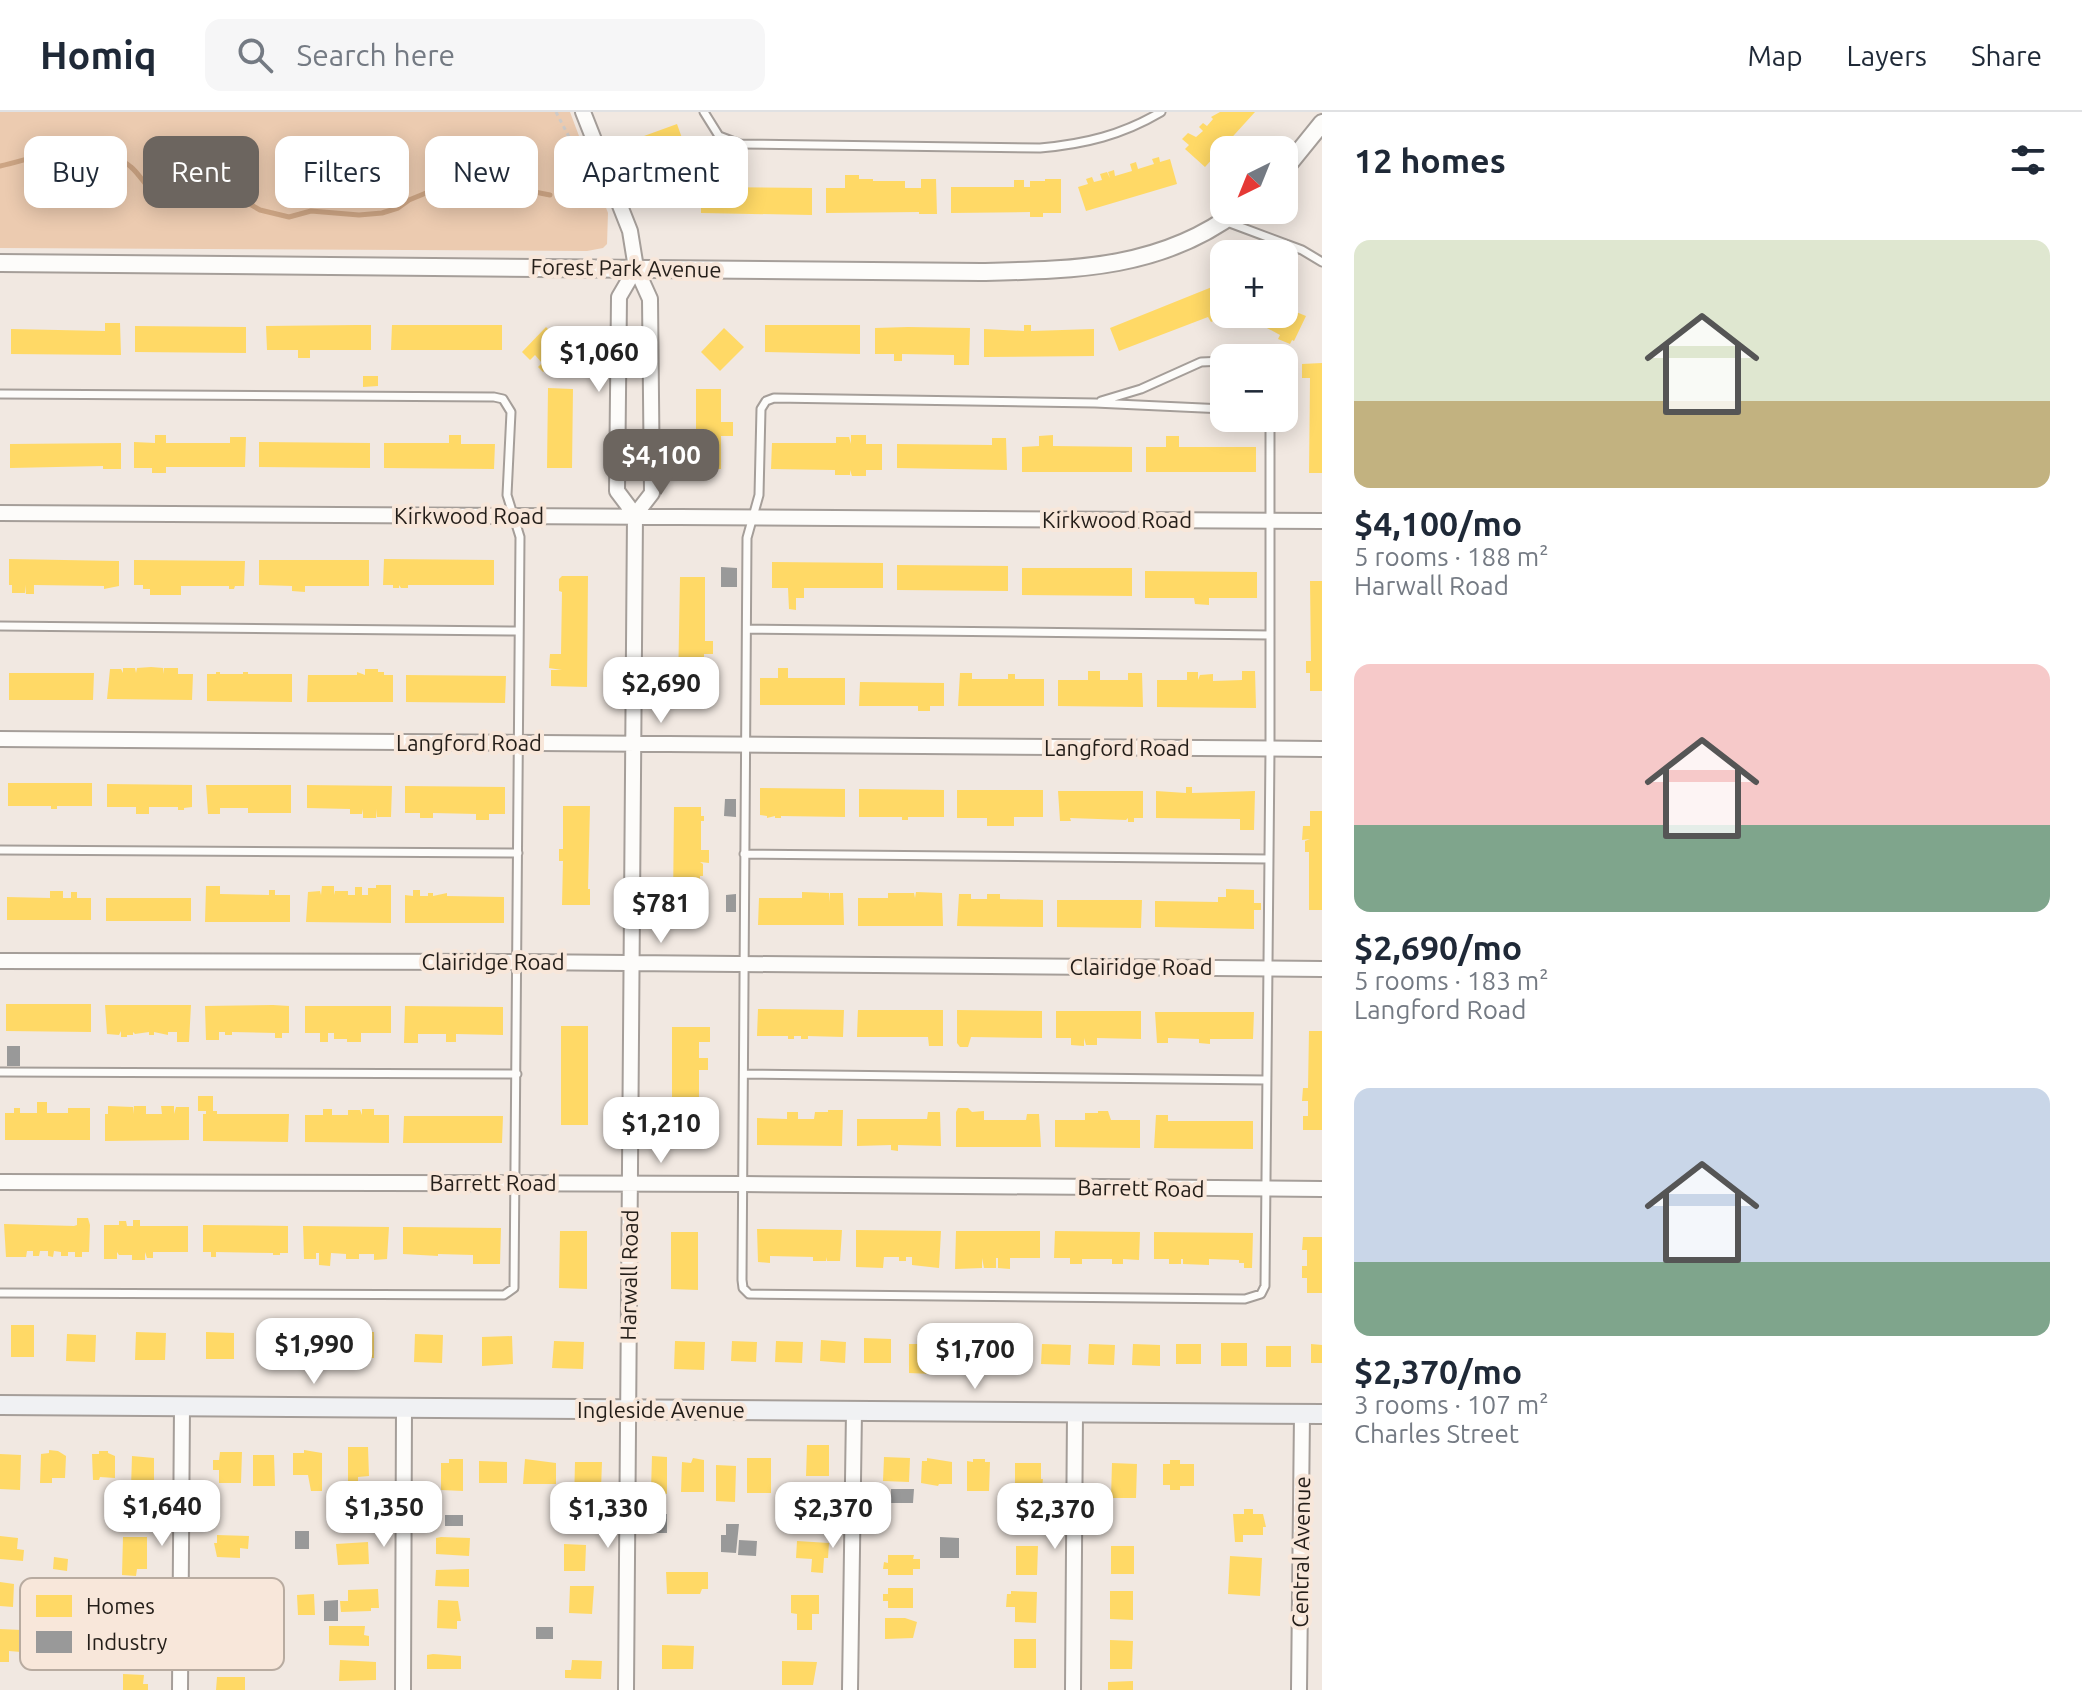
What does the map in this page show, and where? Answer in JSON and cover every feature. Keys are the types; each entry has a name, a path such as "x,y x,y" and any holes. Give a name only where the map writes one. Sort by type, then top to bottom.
{"main road":[{"name":"Ingleside Avenue","path":"0,1405 1322,1414"}],"street":[{"name":"Harwall Road","path":"583,112 593,136"},
{"path":"1298,153 1322,123"},
{"name":"Harwall Road","path":"621,208 630,231 636,268 650,299 652,493 635,515 626,1690"},
{"name":"Forest Park Avenue","path":"0,263 981,272 1088,268 1156,252 1194,238 1220,224"},
{"name":"Harwall Road","path":"635,515 617,491 619,297 636,268"},
{"name":"Kirkwood Road","path":"0,513 1322,521"},
{"name":"Langford Road","path":"0,739 1322,749"},
{"name":"Clairidge Road","path":"0,961 1322,969"},
{"name":"Barrett Road","path":"0,1182 1322,1189"},
{"path":"181,1578 182,1406"},
{"path":"403,1690 404,1407"},
{"path":"850,1690 854,1411"},
{"path":"1073,1690 1075,1413"},
{"name":"Central Avenue","path":"1299,1690 1302,1414"},
{"path":"180,1670 180,1690"}],"lane":[{"path":"704,112 719,136 740,144 1040,148 1108,138 1140,125 1161,112"},
{"path":"1233,224 1302,250 1322,262"},
{"path":"1095,403 1141,389 1201,362 1210,362"},
{"path":"0,394 503,399 511,412 507,495 520,537 514,1288 504,1295 0,1293"},
{"path":"1210,408 1095,403 774,398 766,401 761,409 759,495 747,538 742,1280 743,1288 749,1294 1255,1298 1265,1286 1270,432"},
{"path":"0,626 519,631"},
{"path":"747,629 1270,635"},
{"path":"0,850 518,853"},
{"path":"744,854 1269,859"},
{"path":"0,1072 517,1074"},
{"path":"744,1074 1265,1080"}],"path":[{"path":"556,112 569,136"}],"shaded area":[{"path":"0,112 570,112 579,136 554,136 554,208 606,208 608,213 607,244 603,248 587,251 0,248"}],"building: Homes":[{"path":"1220,112 1255,112 1233,136 1210,136 1210,162 1205,167 1185,149 1189,145 1182,139 1188,133 1196,137 1203,131 1199,127 1203,123 1207,126 1213,119 1211,117"},
{"path":"677,124 681,136 644,136"},
{"path":"1159,157 1160,162 1170,159 1177,184 1086,211 1078,187 1088,184 1086,179 1092,177 1094,182 1102,180 1100,174 1107,172 1110,178 1108,172 1114,170 1115,176 1132,171 1130,164 1136,162 1138,169 1154,164 1152,159"},
{"path":"845,175 859,175 859,179 873,181 905,181 905,188 921,188 921,179 936,179 937,214 826,213 826,188 845,188"},
{"path":"1061,179 1061,213 1030,217 1030,212 951,213 951,187 1014,187 1014,180 1024,180 1024,187 1030,187 1030,181"},
{"path":"748,187 812,188 812,215 701,213 701,208 748,208"},
{"path":"1210,288 1210,320 1208,317 1119,351 1110,328"},
{"path":"1298,313 1306,316 1290,344 1278,339 1280,335 1267,328 1298,328"},
{"path":"105,323 120,323 121,355 11,354 11,329 105,331"},
{"path":"371,325 371,350 310,350 310,358 298,358 298,350 267,350 266,326"},
{"path":"392,325 502,325 502,350 391,350"},
{"path":"765,325 860,325 860,354 765,352"},
{"path":"1024,325 1031,325 1031,331 1094,329 1094,356 984,357 984,329 1024,331"},
{"path":"135,326 246,327 246,353 135,352"},
{"path":"546,327 551,332 555,327 562,334 558,339 569,351 543,372 538,367 542,363 535,355 530,360 522,352"},
{"path":"724,328 744,347 720,371 701,352"},
{"path":"875,328 970,328 969,365 954,365 954,355 902,354 902,361 894,361 894,354 875,354"},
{"path":"1322,363 1322,473 1309,473 1310,378 1302,378 1302,364"},
{"path":"363,376 378,376 378,386 363,387"},
{"path":"548,388 573,389 572,468 547,468"},
{"path":"696,389 721,389 721,422 733,422 733,436 721,436 721,469 696,469"},
{"path":"155,435 166,435 166,443 230,443 230,437 246,437 245,467 166,467 166,473 152,473 152,468 134,468 134,442 155,443"},
{"path":"449,435 461,435 461,444 495,444 494,469 384,468 384,443 449,443"},
{"path":"851,435 866,435 866,444 882,444 882,470 866,470 866,476 852,476 850,470 850,475 835,475 835,470 771,469 772,443 836,443 836,437 849,437 851,444"},
{"path":"1053,435 1053,446 1132,447 1132,472 1022,472 1022,447 1039,446 1039,436"},
{"path":"1166,436 1179,436 1179,447 1256,447 1256,472 1146,472 1146,447 1166,447"},
{"path":"992,438 1006,438 1007,470 897,468 897,444 992,445"},
{"path":"259,442 370,443 370,468 259,467"},
{"path":"121,443 121,469 103,469 103,466 10,468 10,444"},
{"path":"9,559 119,561 119,586 104,589 104,586 34,585 34,594 26,594 25,585 25,593 12,593"},
{"path":"384,559 494,560 494,585 408,585 408,588 401,588 399,585 399,588 393,588 393,585 383,585"},
{"path":"134,560 245,561 244,586 229,589 229,586 181,586 181,595 150,595 150,589 134,585"},
{"path":"259,560 369,560 369,586 305,586 305,592 292,591 292,586 259,585"},
{"path":"772,562 883,563 883,588 804,588 804,598 796,598 796,610 789,609 788,588 772,588"},
{"path":"897,565 1008,566 1008,591 897,590"},
{"path":"1022,568 1132,568 1132,596 1022,595"},
{"path":"1145,571 1257,572 1257,598 1209,598 1209,605 1195,604 1194,598 1145,598"},
{"path":"562,576 588,576 587,687 551,686 551,670 562,670 549,668 550,654 561,654 562,592 559,591 559,579"},
{"path":"680,577 705,577 705,641 713,641 713,654 704,654 704,687 678,687"},
{"path":"1310,581 1322,581 1322,691 1310,691 1310,673 1306,673 1306,661 1311,661"},
{"path":"123,668 135,668 136,673 137,668 163,668 163,674 164,668 178,668 178,674 193,674 192,700 107,699 110,669 121,669 123,673"},
{"path":"778,668 788,668 788,678 845,678 845,705 760,705 760,678 778,678"},
{"path":"365,669 378,669 384,675 393,675 393,702 307,702 308,675 357,675 357,672 365,675"},
{"path":"1088,671 1100,671 1100,680 1128,680 1128,673 1142,673 1143,707 1058,706 1058,680 1088,680"},
{"path":"1242,671 1255,671 1256,708 1157,707 1157,680 1187,680 1187,672 1198,672 1198,680 1200,675 1213,674 1213,681 1242,680"},
{"path":"9,673 94,673 93,700 9,700"},
{"path":"960,673 972,673 972,679 1008,679 1008,674 1015,674 1015,679 1044,679 1044,706 958,706"},
{"path":"207,674 292,674 292,702 207,701"},
{"path":"406,675 506,676 505,703 406,702"},
{"path":"860,682 944,683 944,706 930,706 930,711 918,711 918,706 859,706"},
{"path":"8,783 92,783 92,806 57,806 57,809 51,809 51,806 8,806"},
{"path":"107,784 192,785 192,807 178,810 178,807 149,807 149,814 136,814 136,807 107,807"},
{"path":"206,785 291,785 291,813 248,813 248,808 220,808 220,814 208,814"},
{"path":"307,785 392,786 391,817 377,817 377,809 376,818 363,818 363,809 362,814 350,814 350,809 307,808"},
{"path":"405,786 505,787 505,814 489,814 489,820 476,820 476,814 433,813 433,818 420,818 420,813 405,813"},
{"path":"1186,787 1192,787 1192,793 1255,791 1254,830 1240,830 1240,819 1156,818 1156,791 1186,793"},
{"path":"760,788 845,789 845,817 767,818 760,815"},
{"path":"859,789 944,790 944,817 908,817 908,820 902,820 902,817 859,817"},
{"path":"957,790 1043,790 1043,817 1014,817 1014,826 987,826 987,818 957,818"},
{"path":"1058,791 1143,791 1143,818 1134,818 1134,822 1128,822 1128,818 1070,818 1071,821 1060,821"},
{"path":"563,806 590,806 590,905 562,905 563,861 559,861 559,849 563,849"},
{"path":"674,807 701,807 704,821 701,821 701,850 709,850 709,863 700,862 703,864 703,876 700,876 700,891 708,891 708,905 673,905"},
{"path":"1310,811 1322,811 1322,910 1309,910 1309,852 1305,852 1305,841 1310,839 1302,840 1303,826 1310,826"},
{"path":"376,885 391,885 391,923 306,922 308,892 320,891 321,895 322,886 334,886 334,895 335,891 348,891 348,895 355,895 355,887 362,887 362,895 368,895 368,888 376,888"},
{"path":"206,886 220,886 220,894 269,895 269,890 275,890 275,895 290,895 290,922 205,922"},
{"path":"1226,889 1254,890 1254,903 1261,903 1261,910 1254,910 1254,929 1155,927 1155,901 1218,902 1218,897 1226,897"},
{"path":"413,890 420,890 420,896 447,893 447,896 504,897 504,923 405,923 405,895 413,896"},
{"path":"50,891 63,891 63,898 71,898 71,892 77,892 77,898 91,898 91,920 7,920 7,897 50,898"},
{"path":"802,892 829,893 830,902 830,893 843,893 844,925 758,925 759,898 802,898"},
{"path":"916,892 942,893 943,926 858,926 858,898 888,898 888,893 914,893 915,898"},
{"path":"959,894 971,894 971,899 987,899 987,894 1000,894 1000,899 1043,900 1043,927 957,926"},
{"path":"106,898 191,898 191,921 106,921"},
{"path":"1057,900 1142,900 1141,928 1057,927"},
{"path":"6,1004 91,1004 91,1032 6,1031"},
{"path":"105,1005 191,1005 189,1042 177,1042 177,1032 168,1032 168,1035 154,1032 154,1035 149,1035 149,1032 133,1032 127,1037 121,1037 121,1031 119,1035 107,1034"},
{"path":"205,1006 289,1006 289,1033 282,1033 282,1038 275,1038 275,1033 232,1032 232,1035 225,1035 225,1032 219,1032 219,1040 206,1040"},
{"path":"305,1006 391,1006 391,1033 361,1033 361,1042 347,1042 347,1039 334,1039 334,1033 328,1033 328,1042 320,1042 320,1033 305,1033"},
{"path":"405,1006 503,1007 503,1035 456,1034 456,1042 446,1042 446,1034 418,1034 418,1043 404,1043"},
{"path":"758,1009 844,1010 843,1037 808,1036 808,1039 801,1039 801,1036 794,1036 794,1039 788,1039 788,1036 757,1036"},
{"path":"858,1010 943,1010 943,1046 929,1046 928,1037 857,1037"},
{"path":"957,1010 1042,1011 1042,1038 971,1037 968,1047 960,1047 957,1043"},
{"path":"1056,1011 1141,1011 1141,1039 1097,1038 1097,1045 1086,1045 1084,1038 1084,1046 1071,1045 1071,1038 1056,1038"},
{"path":"1155,1012 1254,1012 1253,1039 1210,1039 1210,1044 1199,1043 1199,1039 1168,1038 1168,1043 1157,1043"},
{"path":"561,1026 588,1026 588,1125 561,1125"},
{"path":"672,1027 710,1027 710,1042 699,1042 699,1058 708,1058 708,1070 699,1070 699,1098 709,1098 709,1111 699,1111 699,1126 672,1126"},
{"path":"1309,1031 1322,1031 1322,1130 1303,1130 1303,1116 1308,1116 1308,1101 1302,1101 1303,1088 1308,1088"},
{"path":"198,1096 213,1096 213,1111 217,1114 289,1114 288,1142 203,1141 203,1114 206,1111 198,1111"},
{"path":"37,1102 47,1102 47,1113 68,1113 68,1108 90,1108 90,1140 5,1140 5,1113 14,1113 14,1108 20,1108 20,1113 37,1113"},
{"path":"108,1106 133,1107 133,1114 134,1106 146,1106 146,1114 162,1114 161,1106 174,1106 174,1114 176,1107 189,1107 189,1140 105,1141"},
{"path":"958,1108 984,1111 984,1120 1026,1120 1027,1114 1039,1114 1041,1147 956,1147"},
{"path":"323,1109 332,1109 332,1115 348,1115 348,1110 360,1110 362,1115 362,1109 374,1109 374,1115 389,1115 389,1143 305,1142 305,1115 323,1115"},
{"path":"843,1110 842,1146 757,1145 757,1118 787,1119 787,1112 798,1112 798,1119 814,1119 815,1112"},
{"path":"1108,1111 1111,1120 1140,1120 1140,1148 1055,1147 1055,1120 1085,1120 1085,1113"},
{"path":"928,1112 940,1112 941,1146 898,1145 898,1151 891,1150 891,1145 857,1146 857,1119 927,1119"},
{"path":"1156,1115 1168,1115 1168,1121 1253,1121 1253,1149 1154,1148"},
{"path":"404,1116 503,1116 502,1143 403,1143"},
{"path":"77,1218 88,1218 90,1225 89,1252 82,1252 82,1257 75,1257 75,1252 61,1256 61,1252 54,1251 53,1257 48,1256 48,1251 40,1251 39,1256 33,1256 33,1251 27,1251 26,1257 6,1257 4,1224 74,1226 77,1225"},
{"path":"133,1220 140,1220 140,1226 188,1226 188,1252 153,1252 153,1258 147,1258 145,1252 145,1260 132,1260 132,1255 119,1255 117,1252 117,1259 104,1259 104,1225 119,1225 119,1221 126,1221 127,1226 133,1226"},
{"path":"203,1225 288,1226 288,1253 216,1252 216,1257 211,1257 211,1252 203,1252"},
{"path":"303,1226 389,1227 387,1259 374,1260 374,1254 359,1254 359,1259 346,1259 346,1254 331,1253 330,1266 319,1265 319,1253 316,1253 316,1259 304,1259"},
{"path":"403,1227 501,1228 500,1264 473,1264 473,1255 403,1254"},
{"path":"757,1229 842,1230 840,1261 827,1261 827,1257 826,1261 813,1261 813,1257 770,1256 770,1263 758,1262"},
{"path":"856,1230 941,1231 939,1268 912,1265 912,1257 899,1261 899,1257 884,1257 883,1268 856,1267"},
{"path":"560,1231 587,1231 587,1289 559,1288"},
{"path":"956,1231 1040,1231 1040,1258 1010,1258 1010,1269 998,1268 998,1258 996,1268 984,1268 982,1258 982,1268 955,1269"},
{"path":"1055,1231 1140,1232 1139,1260 1123,1259 1123,1264 1112,1264 1112,1259 1082,1259 1082,1264 1070,1264 1070,1258 1054,1258"},
{"path":"671,1232 698,1232 698,1290 671,1289"},
{"path":"1154,1232 1253,1233 1252,1268 1244,1268 1244,1263 1239,1263 1239,1260 1209,1259 1209,1265 1183,1264 1183,1259 1181,1264 1169,1264 1169,1259 1154,1259"},
{"path":"1303,1237 1322,1237 1322,1293 1307,1293 1307,1278 1302,1278 1302,1266 1307,1266 1307,1250 1302,1250"},
{"path":"11,1325 34,1325 34,1357 11,1357"},
{"path":"274,1331 304,1331 305,1358 274,1359"},
{"path":"136,1332 166,1333 165,1360 135,1360"},
{"path":"206,1332 234,1333 234,1359 206,1359"},
{"path":"346,1332 374,1332 374,1358 346,1358"},
{"path":"67,1334 96,1335 95,1362 66,1361"},
{"path":"415,1334 443,1335 442,1363 414,1362"},
{"path":"512,1336 513,1364 482,1366 482,1337"},
{"path":"864,1338 891,1339 891,1363 864,1363"},
{"path":"821,1340 846,1342 845,1363 820,1361"},
{"path":"554,1341 584,1342 583,1369 552,1368"},
{"path":"675,1341 705,1342 704,1370 674,1369"},
{"path":"732,1341 757,1342 756,1362 731,1361"},
{"path":"776,1341 803,1342 802,1363 775,1362"},
{"path":"954,1343 979,1344 979,1366 954,1365"},
{"path":"998,1343 1024,1344 1023,1365 997,1364"},
{"path":"1221,1343 1247,1343 1247,1366 1221,1366"},
{"path":"909,1344 932,1344 932,1374 909,1373"},
{"path":"1042,1344 1071,1345 1070,1365 1041,1364"},
{"path":"1089,1344 1115,1345 1114,1365 1088,1364"},
{"path":"1133,1344 1160,1345 1160,1366 1132,1365"},
{"path":"1176,1344 1201,1344 1201,1364 1176,1364"},
{"path":"1311,1344 1322,1345 1322,1363 1311,1363"},
{"path":"1266,1346 1291,1346 1291,1367 1266,1367"},
{"path":"807,1445 829,1445 829,1476 806,1476"},
{"path":"348,1447 368,1447 369,1476 358,1477 358,1482 348,1482"},
{"path":"49,1450 66,1456 65,1478 52,1478 52,1483 40,1483 41,1454 49,1453"},
{"path":"304,1450 322,1453 322,1491 311,1491 308,1475 293,1475 293,1453 304,1453"},
{"path":"99,1451 108,1451 115,1456 115,1478 93,1480 92,1454 99,1454"},
{"path":"220,1452 242,1452 241,1483 219,1483 219,1470 213,1470 213,1460 219,1460"},
{"path":"0,1454 21,1455 20,1490 0,1489"},
{"path":"253,1455 274,1455 275,1486 253,1486"},
{"path":"132,1456 154,1458 154,1483 143,1482 143,1488 131,1488"},
{"path":"652,1456 667,1457 667,1494 651,1490"},
{"path":"884,1457 910,1458 909,1482 883,1481"},
{"path":"693,1458 704,1460 704,1492 681,1492 682,1462 691,1463"},
{"path":"747,1458 771,1458 771,1493 747,1493"},
{"path":"927,1458 952,1462 952,1484 938,1486 921,1483 922,1461 927,1461"},
{"path":"449,1459 463,1459 463,1491 441,1490 441,1463 449,1463"},
{"path":"525,1459 556,1463 556,1484 523,1484"},
{"path":"973,1459 990,1462 989,1491 967,1491 967,1461 973,1462"},
{"path":"1170,1460 1194,1464 1194,1486 1170,1490 1170,1485 1163,1485 1163,1464 1170,1464"},
{"path":"479,1461 507,1462 507,1483 479,1483"},
{"path":"575,1462 602,1462 601,1489 588,1489 588,1503 574,1503"},
{"path":"1015,1463 1041,1463 1041,1497 1015,1497"},
{"path":"1112,1463 1137,1464 1136,1498 1111,1498"},
{"path":"716,1465 736,1466 735,1502 716,1501"},
{"path":"1244,1509 1253,1509 1253,1514 1263,1514 1266,1527 1263,1527 1263,1535 1243,1535 1243,1542 1235,1542 1233,1514 1244,1514"},
{"path":"217,1535 249,1536 248,1549 240,1548 240,1558 217,1557 214,1543 217,1543"},
{"path":"0,1536 18,1538 17,1549 24,1550 23,1561 0,1559"},
{"path":"123,1537 147,1537 147,1569 137,1569 136,1576 122,1575"},
{"path":"436,1538 470,1538 469,1556 436,1554"},
{"path":"797,1541 829,1543 823,1573 811,1572 812,1559 796,1558"},
{"path":"368,1542 369,1564 338,1565 336,1544"},
{"path":"564,1544 586,1545 585,1571 564,1571"},
{"path":"1016,1546 1038,1546 1037,1575 1016,1575"},
{"path":"1111,1546 1134,1546 1134,1574 1111,1574"},
{"path":"888,1555 914,1555 913,1559 920,1559 920,1569 913,1569 913,1575 888,1575 888,1569 883,1569 884,1562 888,1563"},
{"path":"1230,1556 1262,1558 1260,1596 1228,1594"},
{"path":"54,1557 68,1559 67,1571 53,1569"},
{"path":"469,1569 469,1587 435,1586 436,1570"},
{"path":"666,1572 708,1572 708,1589 702,1589 700,1594 667,1594"},
{"path":"0,1582 14,1584 13,1607 0,1606"},
{"path":"570,1586 594,1586 592,1614 569,1613"},
{"path":"888,1588 913,1588 913,1608 888,1608 883,1594 888,1594"},
{"path":"378,1589 379,1608 341,1612 340,1601 348,1601 348,1590"},
{"path":"1011,1591 1037,1592 1036,1623 1015,1622 1015,1607 1006,1607 1007,1594"},
{"path":"1110,1591 1133,1591 1133,1620 1110,1619"},
{"path":"314,1594 315,1615 298,1615 297,1595"},
{"path":"791,1595 819,1595 819,1614 812,1614 812,1630 797,1630 797,1614 791,1613"},
{"path":"438,1600 458,1601 461,1621 457,1621 457,1629 437,1628"},
{"path":"885,1618 905,1618 917,1622 913,1638 885,1639"},
{"path":"329,1626 365,1626 364,1635 369,1636 369,1646 329,1645"},
{"path":"0,1629 20,1630 20,1652 9,1651 9,1662 0,1662"},
{"path":"1014,1639 1036,1639 1036,1668 1014,1668"},
{"path":"1110,1640 1133,1641 1132,1669 1110,1669"},
{"path":"662,1645 694,1646 693,1669 662,1669"},
{"path":"427,1655 461,1656 461,1669 427,1669"},
{"path":"340,1660 376,1662 376,1680 339,1681"},
{"path":"572,1660 602,1661 601,1679 565,1678 565,1670 571,1670"},
{"path":"782,1661 817,1662 813,1685 782,1685"},
{"path":"123,1674 144,1675 143,1684 148,1684 148,1690 123,1690"},
{"path":"217,1677 245,1677 245,1690 216,1690"},
{"path":"1133,1681 1133,1690 1108,1690 1108,1682"}],"building: Industry":[{"path":"721,567 737,568 737,587 721,587"},
{"path":"725,799 736,799 736,817 724,816"},
{"path":"736,894 736,912 726,912 726,895"},
{"path":"7,1046 20,1046 20,1066 7,1066"},
{"path":"785,1483 800,1483 800,1499 785,1499"},
{"path":"891,1489 914,1489 913,1503 891,1503"},
{"path":"354,1510 370,1511 369,1527 354,1527"},
{"path":"650,1514 667,1514 667,1533 650,1533"},
{"path":"445,1515 463,1515 463,1526 445,1526"},
{"path":"726,1524 739,1524 736,1553 721,1552 721,1535 726,1535"},
{"path":"295,1531 309,1531 309,1549 295,1549"},
{"path":"940,1537 959,1538 959,1558 940,1558"},
{"path":"739,1540 757,1541 756,1556 738,1555"},
{"path":"338,1600 338,1621 324,1621 324,1601"},
{"path":"536,1627 553,1627 553,1639 536,1639"}],"waterway":[{"path":"0,166 52,153 91,151 127,164 151,191 161,197 178,196 207,180 260,210 289,217 311,211 359,215 382,213 426,193 437,192 453,198 504,186 550,195"}]}
